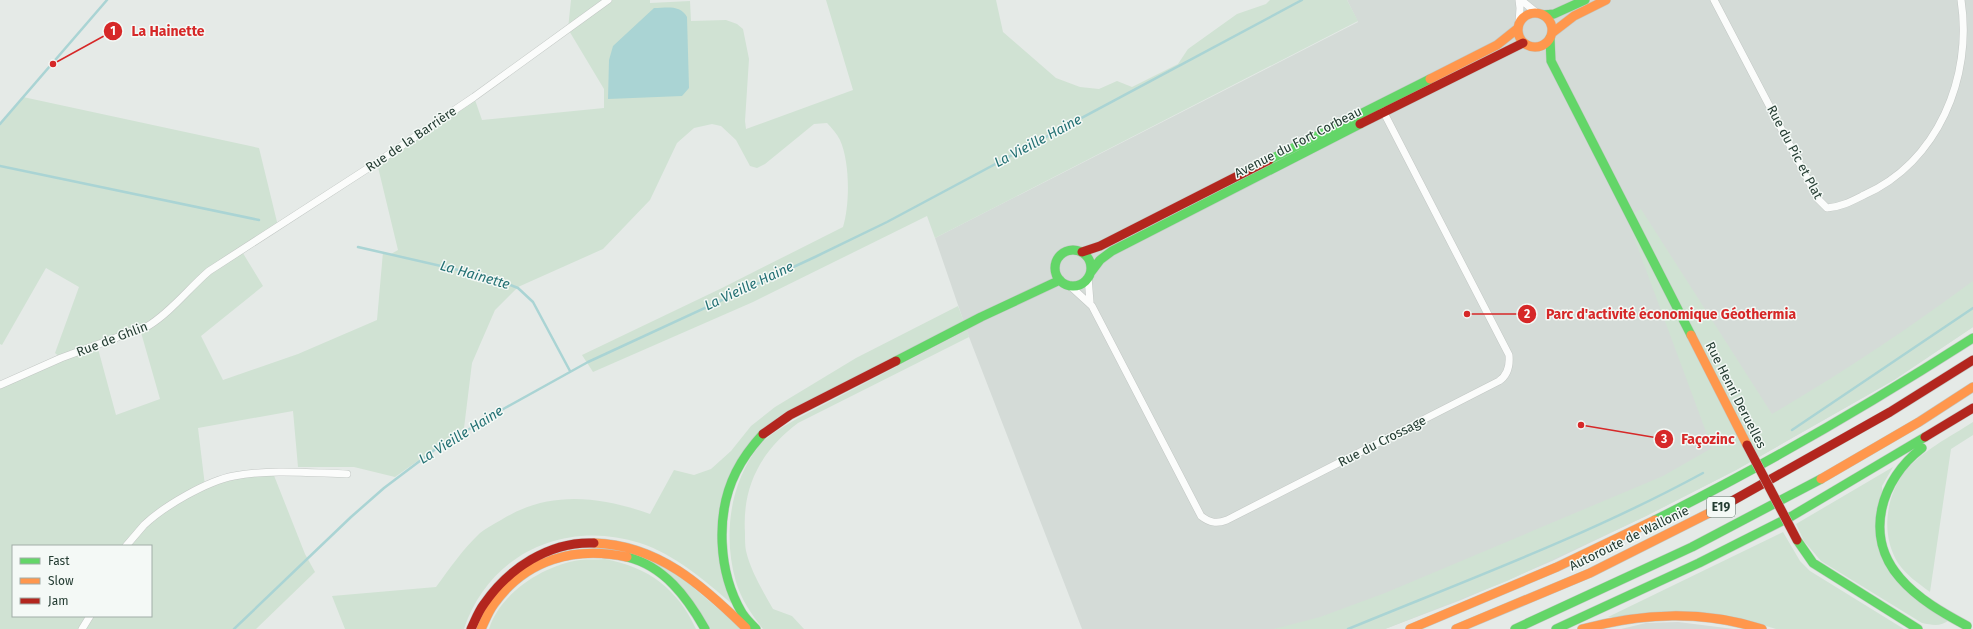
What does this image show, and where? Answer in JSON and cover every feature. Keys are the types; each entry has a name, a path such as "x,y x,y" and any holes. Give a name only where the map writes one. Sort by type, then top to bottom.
{"main road":[{"path":"1585,0 1554,14 1526,15 1518,26 1520,39 1523,43 1533,48 1543,45 1574,16 1606,0"},
{"path":"1540,14 1550,23 1551,36"},
{"name":"Avenue du Fort Corbeau","path":"1089,275 1100,260 1112,251 1382,109 1497,45 1518,26"},
{"name":"Rue Henri Deruelles","path":"1551,36 1551,61 1747,445 1804,553 1813,562 1918,629"},
{"name":"Avenue du Fort Corbeau","path":"1082,252 1100,246 1382,109 1523,43"},
{"name":"Rue Henri Deruelles","path":"1533,48 1551,61"},
{"path":"1071,250 1082,252 1090,260 1089,275 1079,285 1069,285 1060,280 1057,275 1056,264 1061,255 1071,250"},
{"path":"756,629 742,614 733,593 722,551 722,530 725,505 739,466 763,434 790,415 981,317 1060,280"},
{"path":"1410,629 1479,602 1574,561 1671,514 1765,465 1854,413 1973,338"},
{"name":"Autoroute de Wallonie","path":"1456,629 1581,576 1678,530 1863,429 1973,360"},
{"name":"E19","path":"1515,629 1690,549 1782,500 1872,449 1973,387"},
{"path":"1556,629 1699,563 1792,516 1973,408"},
{"path":"1966,627 1921,595 1900,577 1887,555 1883,544 1880,517 1885,494 1900,468 1924,446 1958,424 1973,412"},
{"path":"471,629 476,614 487,598 502,580 513,570 548,551 570,545 590,542 615,544 639,550 662,561 702,588 747,629"},
{"path":"481,629 491,609 504,592 516,580 536,567 557,557 577,553 598,552 619,554 658,570 683,592 694,607 705,629"},
{"path":"1582,629 1622,619 1669,615 1707,617 1762,629"}],"street":[{"name":"Rue de la Barrière","path":"209,271 376,163 474,97 608,0"},
{"path":"1520,0 1540,14"},
{"path":"1518,26 1520,0"},
{"name":"Rue du Pic et Plat","path":"1714,0 1818,199 1827,208 1837,207 1874,191 1891,180 1917,159 1934,135 1948,110 1962,67 1965,38 1961,0"},
{"name":"Rue du Crossage","path":"1090,302 1201,516 1213,522 1219,523 1227,520 1499,381 1506,376 1510,362 1509,355 1382,109"},
{"name":"Rue de Ghlin","path":"0,385 61,358 148,326 167,313 182,296 209,271"},
{"path":"1089,275 1090,302"},
{"path":"1069,285 1090,302"},
{"path":"127,545 144,525 177,502 205,486 234,476 273,473 347,474"},
{"path":"82,629 89,617"}],"shaded area":[{"path":"1347,0 1973,0 1973,327 1894,380 1736,470 1646,516 1552,561 1461,600 1385,629 1082,629 969,337 935,238 1358,22"},
{"path":"1678,622 1734,629 1621,629 1646,623"}],"green space":[{"path":"571,0 650,0 650,3 690,1 691,21 726,20 737,24 743,29 749,59 745,121 746,129 853,90 826,0 996,0 1003,32 1056,78 1080,87 1099,89 1117,81 1132,87 1178,64 1188,49 1237,14 1266,4 1270,0 1347,0 1358,21 935,238 927,216 753,302 593,372 582,355 722,288 843,227 848,196 846,160 840,140 827,123 814,124 765,164 757,168 750,166 736,140 721,126 712,124 694,128 677,143 650,200 603,249 518,287 495,310 472,363 464,428 395,477 354,467 298,467 293,411 198,428 205,486 234,476 273,473 305,554 315,572 256,629 0,629 0,385 61,358 55,353 79,287 46,268 2,345 0,344 0,125 23,97 259,148 278,226 241,250 263,286 201,336 223,380 298,354 377,320 383,252 391,254 398,250 377,163 474,97 482,120 604,108 604,89 568,29","holes":["140,329 160,399 116,415 97,345"]},
{"path":"1641,209 1772,414 1824,383 1874,350 1973,281 1973,327 1894,380 1736,470 1646,516 1507,581 1385,629 1274,629 1320,617 1385,593 1663,476 1712,448 1626,216"},
{"path":"958,306 964,322 778,417 724,495 731,603 688,568 653,548 640,543 612,537 585,536 558,540 534,548 511,562 492,580 476,602 464,629 345,629 332,596 436,587 462,552 480,533 519,510 556,500 574,499 612,503 650,514 674,470 694,475 711,469 731,451 751,426 775,407 856,358"},
{"path":"967,330 969,337 798,423 774,445 764,458 756,471 747,500 745,516 746,551 754,574 773,609 792,616 804,629 763,629 747,607 738,588 732,565 730,547 731,511 735,494 749,461 759,446 772,434 798,418"},
{"path":"1973,422 1973,435 1951,449 1930,592 1912,579 1898,563 1889,541 1887,529 1889,505 1898,483 1911,465 1927,451"},
{"path":"1893,467 1882,486 1884,561 1949,620 1940,625 1922,623 1821,561 1804,541 1796,524"},
{"path":"1783,532 1800,561 1810,571 1904,629 1776,629 1743,619 1608,617"},
{"path":"644,555 675,572 742,629 709,629"},
{"path":"605,559 635,568 660,582 671,591 680,602 696,629 489,629 503,604 525,583 538,575 566,563 580,560"}],"water":[{"path":"654,8 677,8 687,17 689,88 682,96 608,99 609,60 613,46"}],"waterway":[{"name":"La Hainette","path":"0,124 107,0"},
{"name":"La Vieille Haine","path":"234,629 351,517 384,488 437,448 588,362 887,222 1302,0"},
{"path":"0,166 259,220"},
{"name":"La Hainette","path":"358,247 489,277 518,288 533,302 570,371"},
{"path":"1792,430 1973,308"},
{"path":"1348,629 1572,537 1616,517 1703,473"}],"traffic: fast":[{"path":"1543,15 1554,14 1585,0"},
{"path":"1550,38 1551,61 1691,335"},
{"path":"1269,160 1430,79"},
{"path":"1091,272 1100,260 1112,251 1360,124"},
{"path":"1073,250 1086,255 1091,268 1086,281 1073,286 1060,281 1055,268 1060,255 1073,250"},
{"path":"896,361 981,317 1060,280"},
{"path":"1655,520 1816,434 1973,338"},
{"path":"756,629 742,613 728,580 722,543 722,524 729,488 736,472 748,452 763,434"},
{"path":"1556,629 1699,563 1792,516 1925,437"},
{"path":"1922,448 1896,475 1887,492 1882,509 1880,527 1882,544 1889,562 1907,586 1931,605 1967,626"},
{"path":"1515,629 1692,547 1821,479"},
{"path":"1797,540 1813,563 1918,629"},
{"path":"627,557 640,561 652,568 673,584 698,617 705,629"}],"traffic: slow":[{"path":"1552,33 1574,16 1606,0"},
{"path":"1538,13 1547,18 1551,23 1552,30 1551,37 1547,42 1542,46 1532,47 1528,46 1519,37 1518,27 1519,23 1528,14 1538,13"},
{"path":"1430,79 1497,45 1517,29"},
{"path":"1691,335 1747,445"},
{"path":"1821,479 1919,422 1973,387"},
{"path":"1456,629 1590,573 1725,505"},
{"path":"1410,629 1557,567 1655,520"},
{"path":"594,543 617,545 639,551 659,559 678,570 713,597 746,628"},
{"path":"481,629 488,613 507,589 521,576 536,566 571,555 589,553 627,557"},
{"path":"1582,629 1627,620 1672,616 1694,616 1717,619 1762,629"}],"traffic: jam":[{"path":"1360,124 1523,43"},
{"path":"1082,252 1100,246 1269,160"},
{"path":"1725,505 1890,412 1973,360"},
{"path":"763,434 790,415 896,361"},
{"path":"1925,437 1973,408"},
{"path":"1747,445 1797,540"},
{"path":"471,629 484,604 505,579 517,569 546,552 561,547 594,543"}],"place":[{"name":"La Hainette","path":"53,64"},
{"name":"Parc d'activité économique Géothermia","path":"1467,314"},
{"name":"Façozinc","path":"1581,425"}]}
